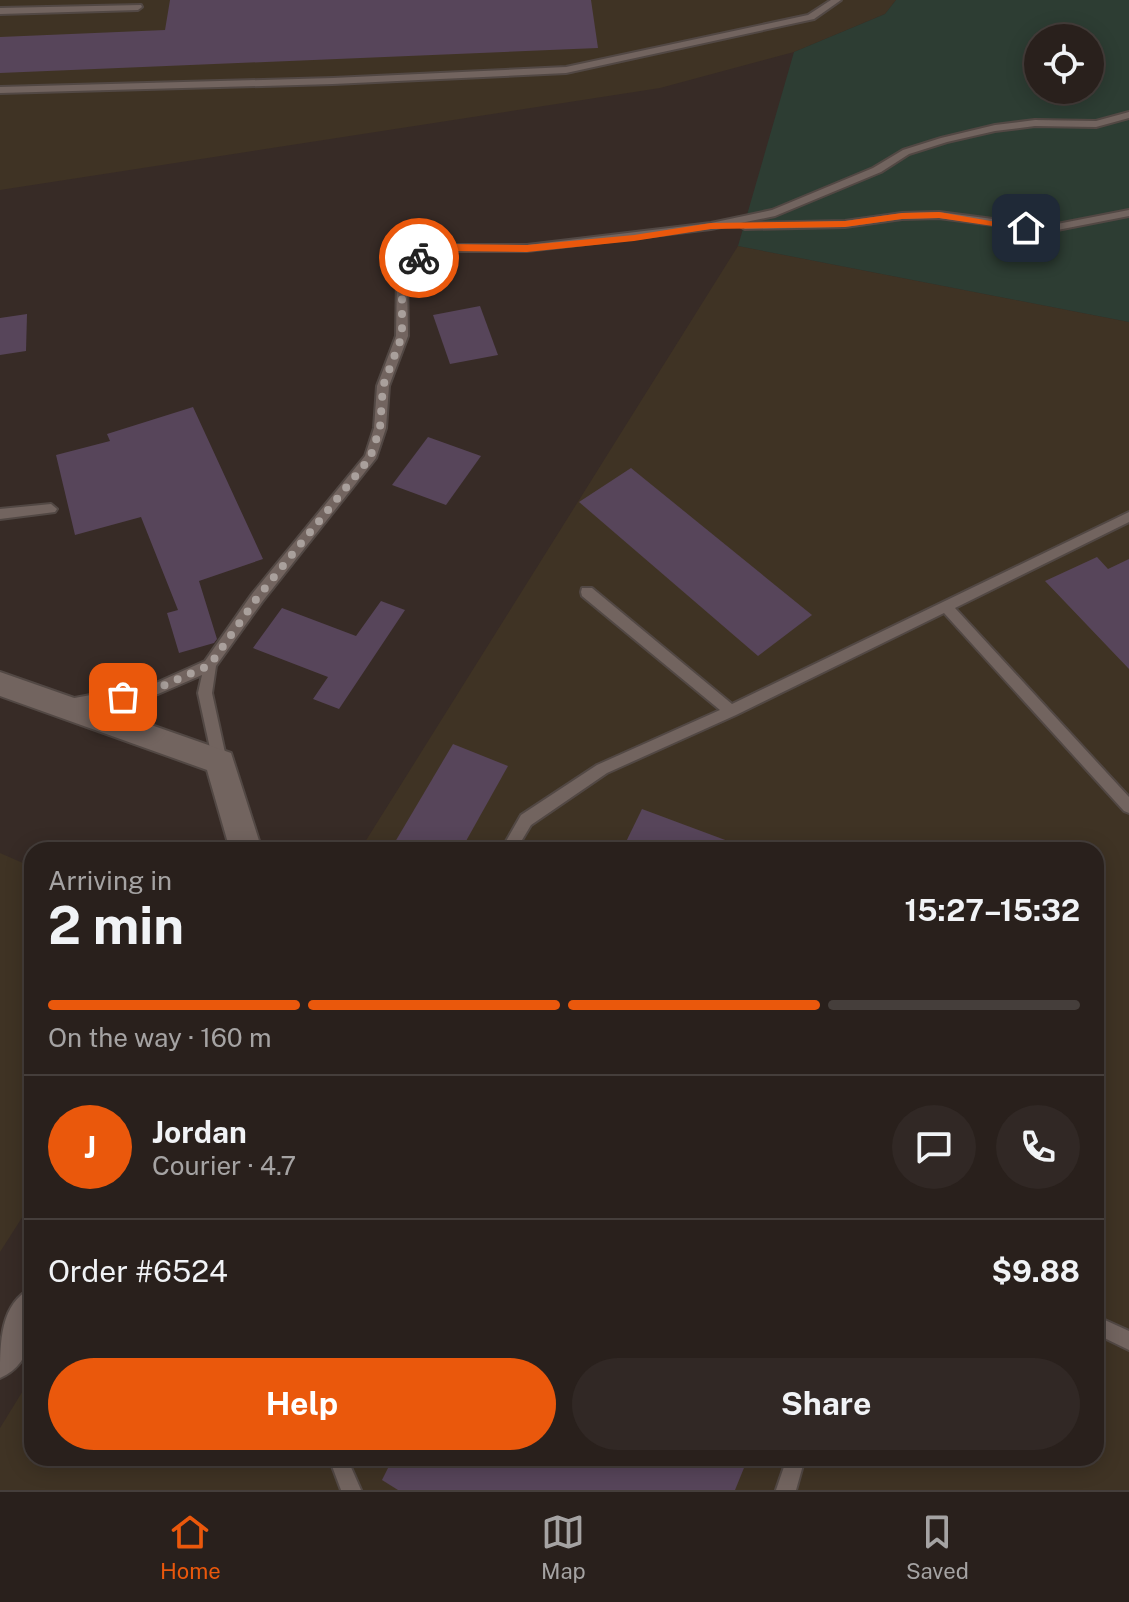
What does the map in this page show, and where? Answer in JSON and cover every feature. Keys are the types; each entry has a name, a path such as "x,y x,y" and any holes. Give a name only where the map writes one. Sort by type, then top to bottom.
{"street":[{"path":"0,684 220,762 244,842"},
{"path":"0,1358 24,1320"}],"lane":[{"path":"0,90 333,81 566,70 811,17 837,0"},
{"path":"0,11 138,7"},
{"path":"220,762 205,693 210,665 257,598 370,458 380,428 383,386 402,336 402,278 413,262 427,253 448,248 527,248 634,238 775,213 877,170 906,152 944,140 995,128 1035,123 1096,124 1129,115"},
{"path":"711,226 845,224 902,216 939,215 1047,229 1101,216 1129,213"},
{"path":"0,514 51,509"},
{"path":"513,842 526,820 602,769 731,711 1129,517"},
{"path":"587,592 731,711"},
{"path":"946,606 1129,807"},
{"path":"68,706 158,688 210,665"},
{"path":"1104,1329 1129,1341"},
{"path":"341,1466 351,1490"},
{"path":"786,1490 794,1466"}],"shaded area":[{"path":"0,0 896,0 885,14 794,52 660,88 0,190"},
{"path":"738,246 1129,322 1129,1490 0,1490 0,1428 24,1389 24,1466 1104,1466 1104,842 365,842"},
{"path":"0,853 24,864 24,1214 0,1252"}],"green space":[{"path":"896,0 1129,0 1129,322 738,246 794,52 885,14"}],"building":[{"path":"170,0 591,0 598,48 0,73 0,37 165,30"},
{"path":"480,306 498,355 450,364 433,315"},
{"path":"27,314 26,351 0,355 0,318"},
{"path":"193,407 263,559 199,581 217,639 214,643 179,653 167,613 178,610 141,517 75,535 56,455 110,441 107,434"},
{"path":"428,437 481,456 446,505 392,485"},
{"path":"631,468 812,615 758,656 579,502"},
{"path":"1097,557 1108,569 1129,559 1129,669 1045,581"},
{"path":"381,601 405,610 339,709 313,699 328,677 253,648 282,608 356,636"},
{"path":"453,744 508,766 465,842 395,842"},
{"path":"642,809 731,842 626,842"},
{"path":"389,1466 745,1466 735,1490 398,1490 382,1480"}],"way so far":[{"path":"123,697 158,688 210,665 257,598 370,458 380,428 383,386 402,336 402,278 419,258"}],"route":[{"path":"419,258 448,248 527,248 634,238 711,226 845,224 902,216 939,215 1026,228"}]}
